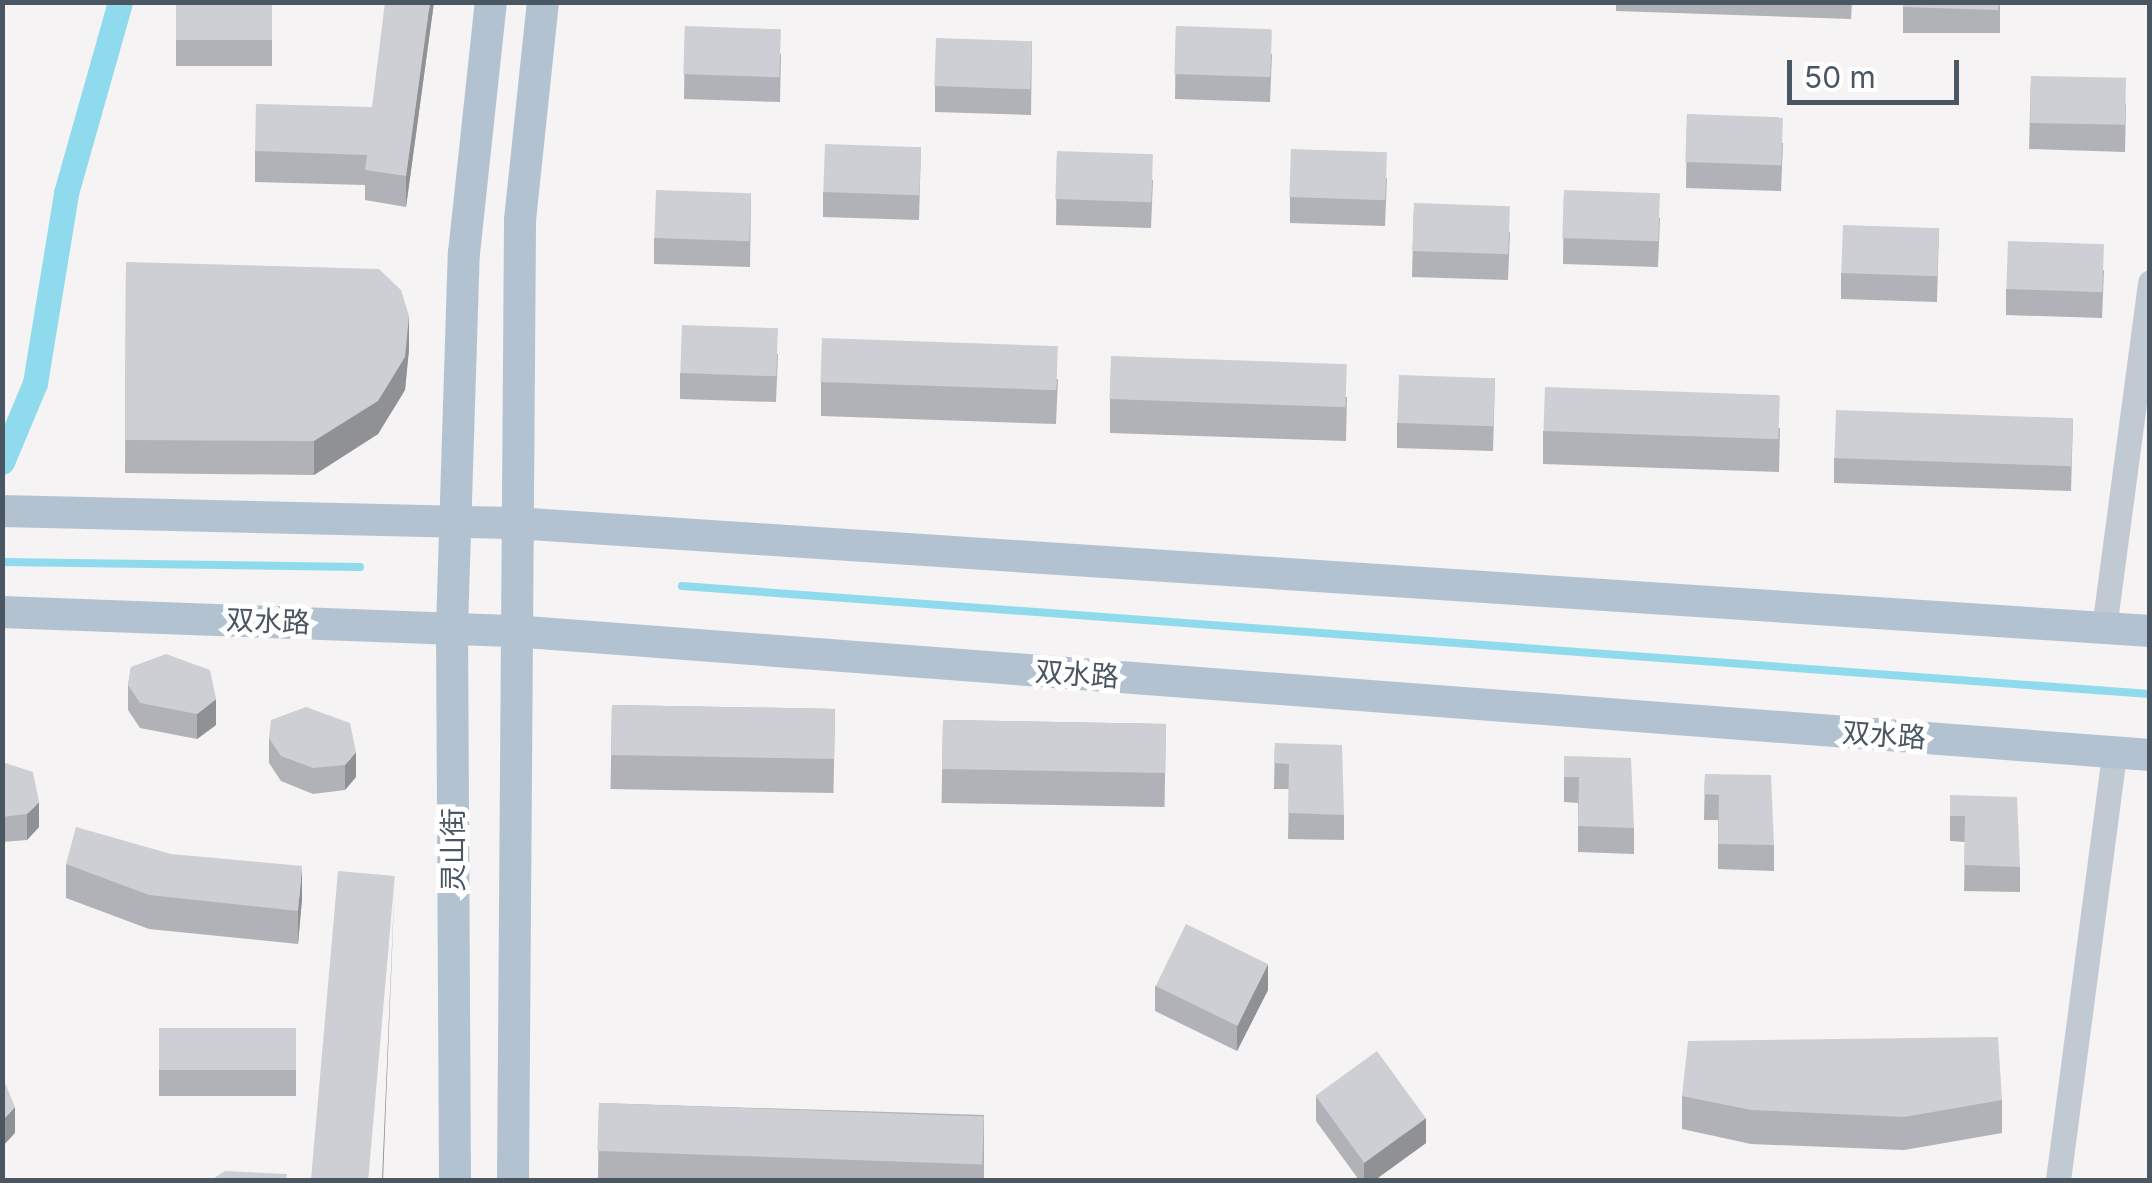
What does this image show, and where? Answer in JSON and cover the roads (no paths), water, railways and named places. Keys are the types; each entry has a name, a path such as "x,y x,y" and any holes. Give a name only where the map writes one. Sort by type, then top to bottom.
{"main road":[{"name":"灵山街","path":"455,1180 452,628 464,253 491,2"},
{"path":"513,1180 512,631 520,220 543,2"},
{"path":"2,511 514,522 2150,632"},
{"name":"双水路","path":"2,612 512,631 2150,755"}],"street":[{"path":"2104,628 2150,282"},
{"path":"2058,1180 2114,752"}],"waterway":[{"path":"2,462 35,383 66,193 120,2"},
{"path":"2,562 360,567"},
{"path":"682,586 2150,694"}]}
